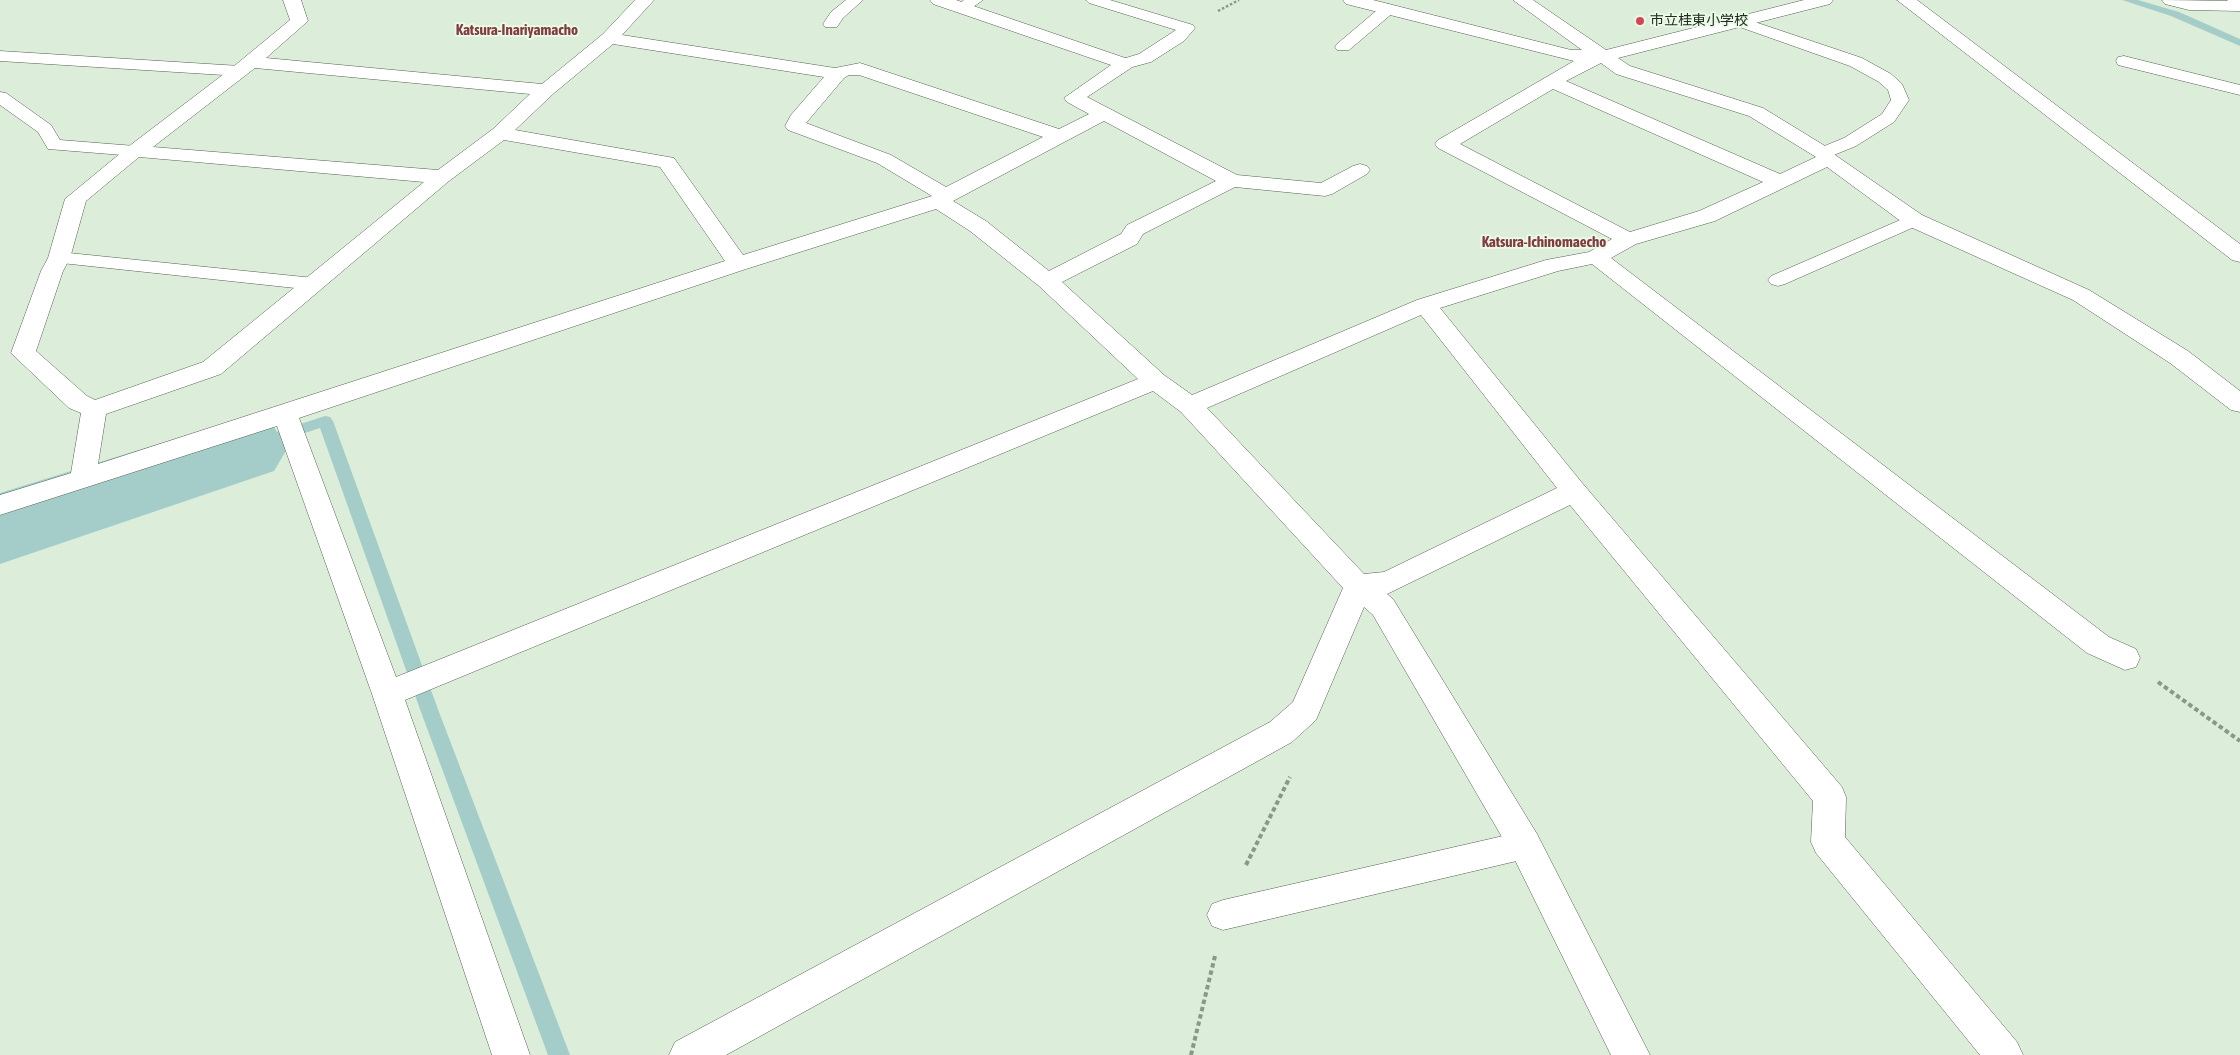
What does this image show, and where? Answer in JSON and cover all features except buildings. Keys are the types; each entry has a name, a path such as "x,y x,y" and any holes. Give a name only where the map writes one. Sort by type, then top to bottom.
{"street":[{"path":"292,0 299,21 245,67 135,150 76,199 59,258 52,271 23,353 78,402 94,409 212,368 442,176 500,133 546,90 609,38 645,0"},
{"path":"938,0 969,4 1125,64"},
{"path":"1352,0 1572,54 1603,56"},
{"path":"1522,0 1623,70 1756,112 1825,156 1914,220 2081,295 2179,357 2240,404"},
{"path":"1628,239 1445,144 1581,64 1603,56 1824,0"},
{"path":"1906,0 2240,255"},
{"path":"2171,0 2189,5 2240,4"},
{"path":"2236,0 2240,4"},
{"path":"609,38 837,74"},
{"path":"1125,64 1074,98 1232,181 1324,190 1360,170"},
{"path":"245,67 546,90"},
{"path":"1059,136 860,69 845,70 837,74 800,115 795,126 884,159 943,198 1047,281 1155,381 1190,406 1358,586 1383,606 1525,845 1631,1055"},
{"path":"1551,81 1781,182"},
{"path":"0,505 285,414 943,198 1105,113"},
{"path":"500,133 668,162 738,264"},
{"path":"135,150 442,176"},
{"path":"1190,406 1425,305 1554,265 1596,257 1628,239 1707,216 1781,182 1825,156"},
{"path":"1047,281 1129,239 1135,230 1232,181"},
{"path":"1596,257 2098,644 2125,658"},
{"path":"1425,305 1574,491 1830,797 1828,842 2004,1055"},
{"path":"387,694 1155,381"},
{"path":"82,478 94,409"},
{"path":"285,414 387,694 511,1055"},
{"path":"1358,586 1388,583 1574,491"},
{"path":"688,1055 1281,732 1305,711 1358,586"}],"lane":[{"path":"831,24 837,15 855,0"},
{"path":"1094,0 1187,28 1178,38 1145,58 1125,64"},
{"path":"1342,47 1388,9"},
{"path":"1740,22 1856,62 1885,78 1896,88 1900,100 1888,118 1825,156"},
{"path":"0,56 245,67"},
{"path":"2124,61 2240,90"},
{"path":"0,70 2,71 0,74"},
{"path":"0,97 45,129 54,145 135,150"},
{"path":"1778,280 1914,220"},
{"path":"59,258 314,284"},
{"path":"1224,915 1525,845"}],"path":[{"path":"2125,658 2240,741"}],"waterway":[{"path":"2127,0 2175,14 2217,31 2240,43"},
{"path":"242,449 325,421 430,712 559,1055"},
{"path":"0,529 242,449"}],"place":[{"name":"市立桂東小学校","path":"1640,21"}],"district":[{"name":"Katsura-Inariyamacho","path":"517,30"},
{"name":"Katsura-Ichinomaecho","path":"1544,242"}]}
